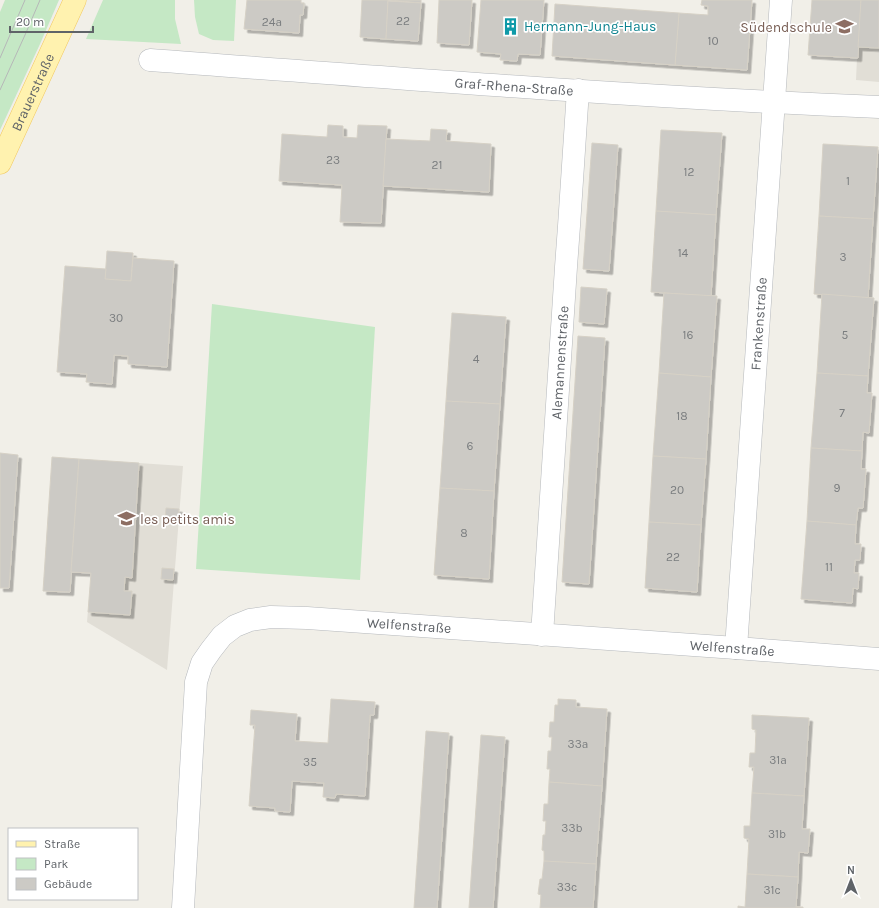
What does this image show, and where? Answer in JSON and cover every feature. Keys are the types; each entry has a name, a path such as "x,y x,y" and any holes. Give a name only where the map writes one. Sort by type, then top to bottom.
{"main road":[{"name":"Brauerstraße","path":"0,163 75,0"}],"street":[{"name":"Frankenstraße","path":"736,648 781,0"},
{"name":"Graf-Rhena-Straße","path":"150,60 417,80 774,103 879,107"},
{"name":"Alemannenstraße","path":"542,635 578,90"},
{"name":"Welfenstraße","path":"183,908 196,682 202,664 222,636 235,626 250,620 271,617 292,617 436,626 879,660"}],"shaded area":[{"path":"879,0 879,82 856,80 857,58 808,55"},
{"name":"les petits amis","path":"79,459 183,466 167,670 87,622 91,573 71,572"}],"green space":[{"path":"5,0 59,0 0,130 0,12"},
{"path":"103,0 175,0 175,19 181,44 86,39"},
{"path":"194,0 236,0 234,41 213,40 199,34 195,17"},
{"path":"212,304 375,327 360,580 196,569"}],"building":[{"path":"247,0 301,0 301,3 304,3 303,15 300,15 299,33 244,29"},
{"path":"362,0 388,0 386,39 360,37"},
{"path":"388,0 421,0 421,3"},
{"path":"439,0 472,0 469,45 437,43"},
{"name":"Hermann-Jung-Haus","path":"481,0 544,0 540,55 518,54 517,61 500,60 501,54 477,52"},
{"path":"702,0 752,0 747,70 675,65 679,13 708,15 708,6 701,5"},
{"name":"Südendschule","path":"812,0 861,0 858,58 808,55"},
{"path":"861,0 879,0 879,48 858,47"},
{"path":"388,1 421,3 418,41 386,39"},
{"path":"555,4 679,13 675,65 552,56"},
{"path":"328,125 343,126 343,137 357,138 358,125 387,126 381,223 340,222 342,185 279,181 282,134 327,137"},
{"path":"431,129 447,130 446,141 491,144 489,192 383,186 386,139 430,141"},
{"path":"661,130 722,133 716,215 656,211"},
{"path":"592,143 618,145 609,271 583,269"},
{"path":"823,144 878,147 873,219 819,216"},
{"path":"656,211 716,215 711,296 651,292"},
{"path":"819,216 873,219 868,298 814,294"},
{"path":"107,251 133,253 131,281 105,279"},
{"path":"133,258 174,261 167,367 128,364 128,356 114,355 112,384 86,382 87,374 57,372 65,266 106,269 105,279 131,281"},
{"path":"581,287 607,289 604,324 579,322"},
{"path":"664,293 717,296 711,377 659,373"},
{"path":"822,294 874,298 868,376 817,373"},
{"path":"452,313 506,317 500,404 446,401"},
{"path":"578,336 605,338 589,584 562,582"},
{"path":"659,373 711,377 706,459 653,456"},
{"path":"817,373 868,376 867,393 872,393 869,433 863,432 862,451 811,448"},
{"path":"446,401 500,404 494,491 440,488"},
{"path":"811,448 862,451 861,469 866,469 863,508 858,508 856,525 807,521"},
{"path":"0,453 18,455 9,588 0,588"},
{"path":"653,456 706,459 701,525 649,522"},
{"path":"52,457 79,459 70,592 43,591"},
{"path":"79,459 139,463 132,578 125,577 124,591 132,591 130,615 88,612 91,573 71,572"},
{"path":"440,488 494,491 489,579 434,575"},
{"path":"166,508 179,509 178,520 165,519"},
{"path":"807,521 856,525 855,544 861,544 860,560 855,560 854,573 859,573 858,589 853,588 852,603 801,599"},
{"path":"649,522 701,525 697,592 645,588"},
{"path":"162,568 174,569 173,580 161,579"},
{"path":"331,699 375,702 374,715 370,715 365,796 336,794 335,798 323,797 324,783 292,781 290,812 275,811 275,808 249,806 255,725 250,725 251,710 297,714 295,741 328,743"},
{"path":"558,699 576,700 576,707 607,709 602,786 549,782 550,769 547,769 548,751 551,751 552,737 549,737 550,722 554,722 555,705 558,705"},
{"path":"752,715 809,718 804,796 752,793 754,767 749,767 750,753 755,753 756,730 752,729"},
{"path":"426,731 449,733 437,908 414,908"},
{"path":"481,735 505,737 493,908 469,908"},
{"path":"549,782 602,786 596,864 544,861 544,851 542,850 546,821 543,821 544,804 548,804"},
{"path":"752,793 804,796 802,829 810,829 808,853 799,852 798,877 747,874 749,839 744,838 744,826 750,826"},
{"path":"544,861 596,864 593,908 540,908 541,895 538,894 540,879 542,879"},
{"path":"747,874 798,877 796,907 803,908 738,908 738,906 745,907"}],"tram line":[{"path":"0,58 25,0"},
{"path":"0,90 40,0"}],"place":[{"name":"Hermann-Jung-Haus","path":"511,26"},
{"name":"Südendschule","path":"845,27"},
{"name":"les petits amis","path":"127,519"}]}
